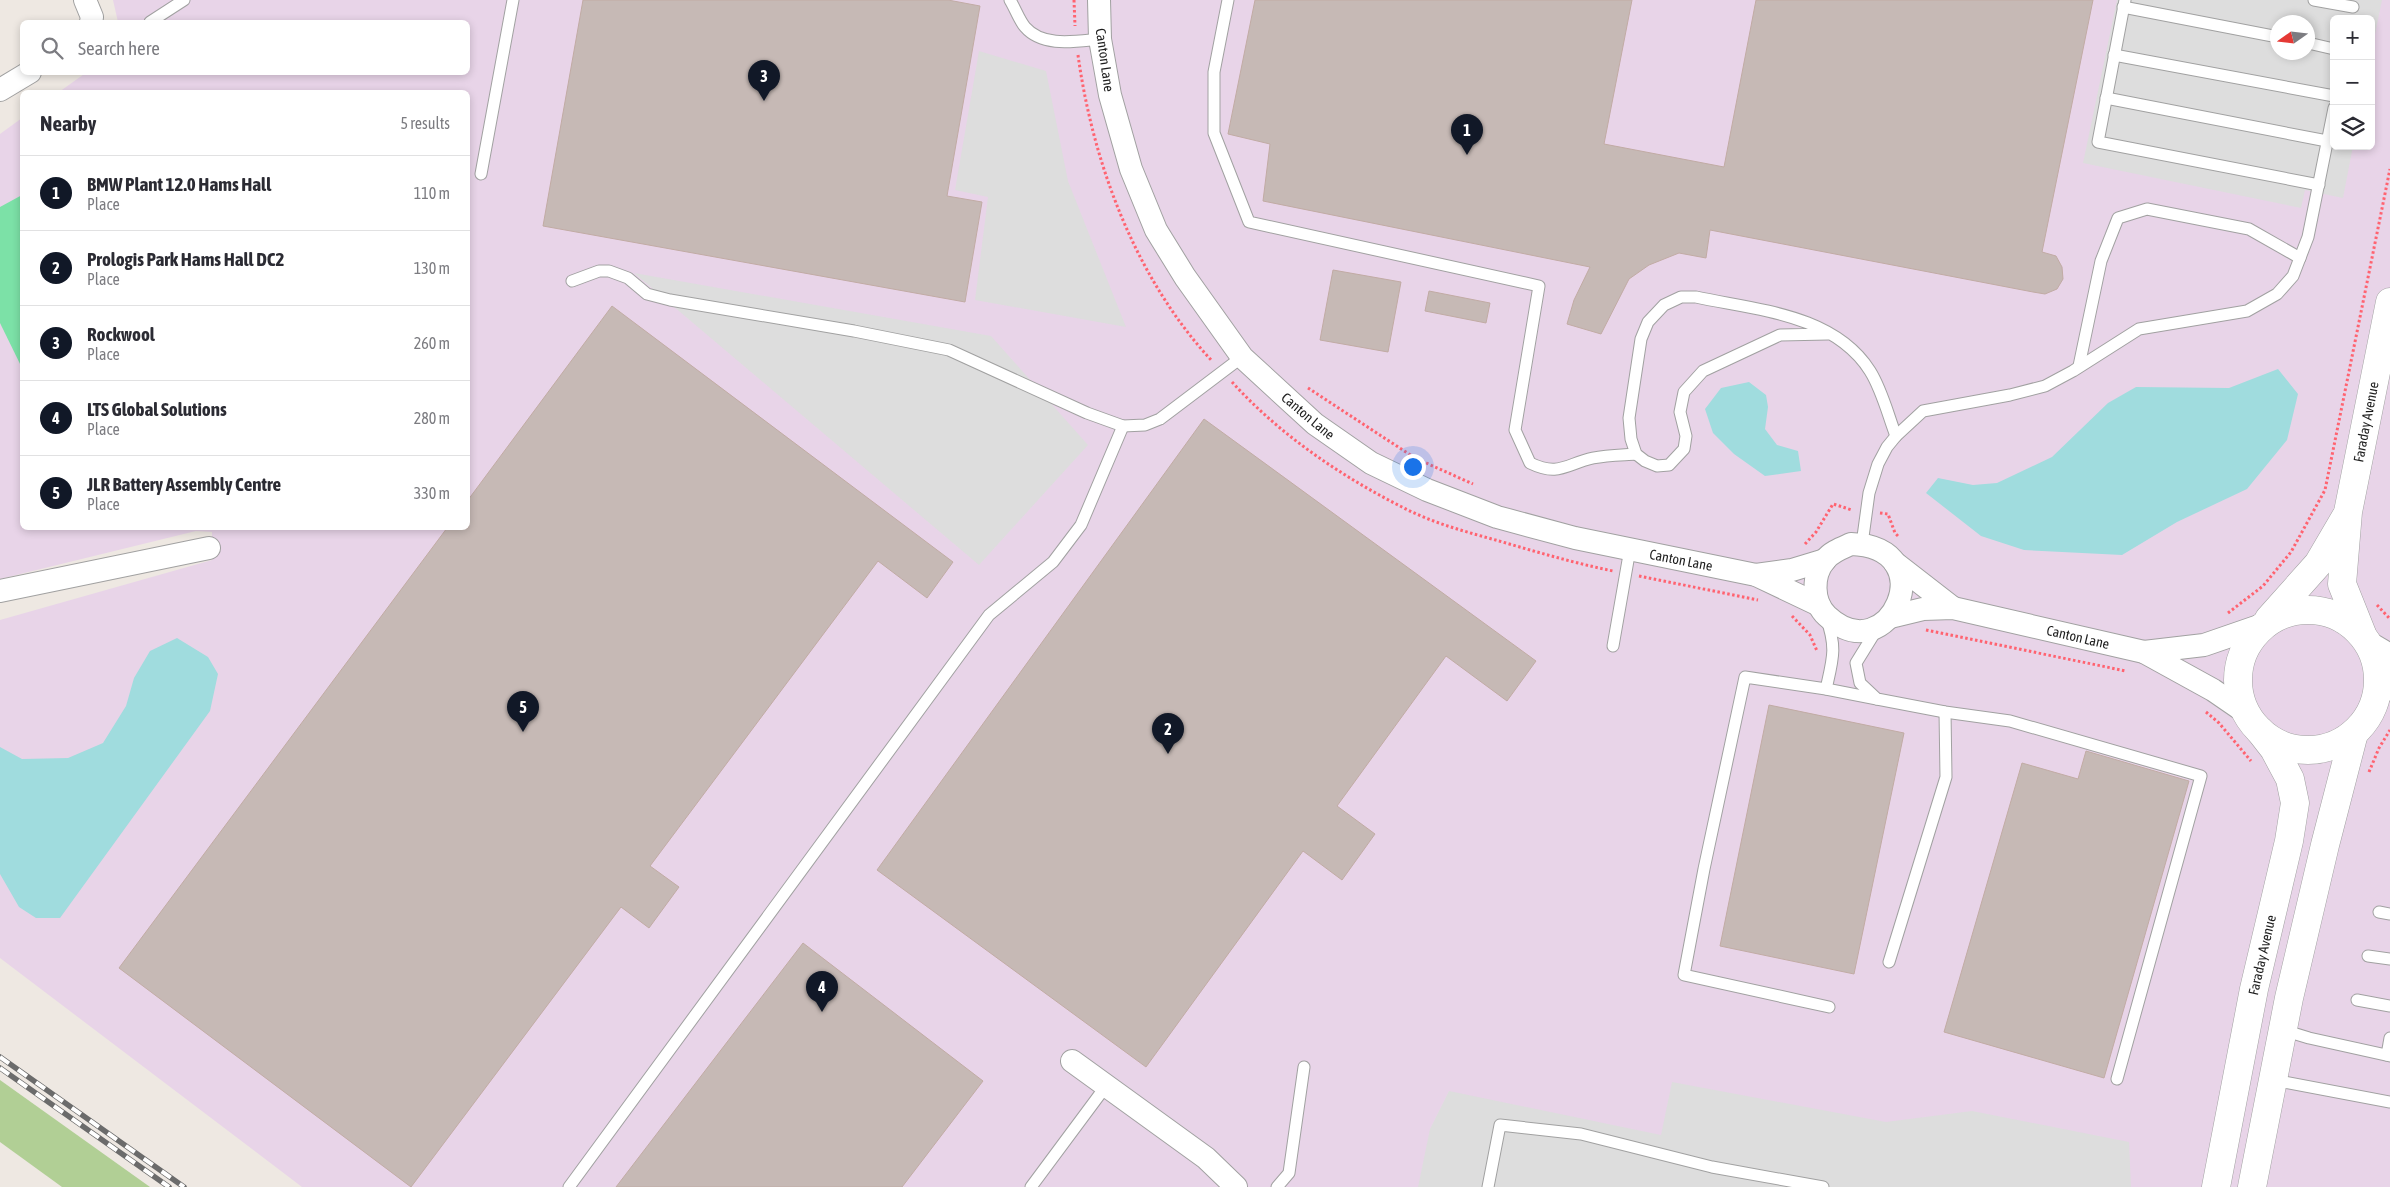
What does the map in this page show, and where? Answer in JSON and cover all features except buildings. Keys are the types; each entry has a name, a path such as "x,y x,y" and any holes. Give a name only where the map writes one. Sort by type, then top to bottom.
{"street":[{"path":"85,0 91,20"},
{"name":"Canton Lane","path":"1100,0 1100,39 1110,95 1131,169 1156,230 1185,277 1242,357 1315,424 1379,466 1427,490 1497,517 1575,538 1756,575 1822,609"},
{"path":"0,90 25,75"},
{"name":"Faraday Avenue","path":"2373,643 2342,584 2348,512 2390,302"},
{"name":"Faraday Avenue","path":"2263,624 2318,564 2348,512"},
{"path":"1851,544 1869,545 1883,551 1895,563 1901,577 1902,590 1898,605 1883,623 1856,630 1836,624 1822,609 1815,590 1817,575 1825,560 1836,551 1851,544"},
{"path":"0,591 209,548"},
{"name":"Canton Lane","path":"1756,575 1792,570 1825,560"},
{"name":"Canton Lane","path":"1895,563 1953,608"},
{"name":"Canton Lane","path":"1883,623 1923,609 1953,608 2144,652 2213,690 2252,722"},
{"path":"2300,609 2336,615 2373,643 2375,660 2384,691 2369,715 2354,733 2333,746 2314,750 2283,746 2252,722 2238,688 2239,664 2246,646 2263,624 2300,609"},
{"name":"Canton Lane","path":"2144,652 2204,645 2263,624"},
{"name":"Faraday Avenue","path":"2216,1187 2254,989 2295,803 2290,779 2274,749 2252,722"},
{"path":"2252,1187 2282,1030 2325,845 2354,733"},
{"path":"1072,1061 1206,1158 1236,1187"}],"lane":[{"path":"153,20 184,0"},
{"path":"481,174 513,0"},
{"path":"1010,0 1026,28 1040,38 1064,42 1100,39"},
{"path":"1228,0 1214,72 1214,133 1249,222 1539,286 1515,430 1530,463 1546,470 1568,466 1593,458 1636,454"},
{"path":"2314,0 2353,9"},
{"path":"2270,35 2124,3 2098,142 2319,186"},
{"path":"2315,45 2330,48"},
{"path":"2114,54 2330,95"},
{"path":"2106,98 2328,141"},
{"path":"1862,544 1868,493 1878,464 1887,447 1896,436 1923,411 2010,396 2045,386 2139,329 2247,311 2277,294 2293,276 2308,237 2330,130"},
{"path":"2079,366 2101,261 2118,218 2147,209 2249,229 2300,258"},
{"path":"572,281 599,271 609,271 628,278 647,294 670,300 854,331 949,350 1087,413 1123,426 1145,425 1160,419 1242,357"},
{"path":"1828,334 1780,335 1703,371 1684,392 1680,412 1686,436 1684,449 1677,458 1669,465 1657,466 1645,461 1636,454 1631,439 1629,418 1640,339 1652,317 1669,302 1681,298 1696,297 1804,319 1851,348 1871,372 1896,436"},
{"path":"569,1187 989,615 1053,562 1081,525 1123,426"},
{"path":"1613,646 1630,549"},
{"path":"1822,609 1833,637 1834,653 1826,689"},
{"path":"1877,699 1860,683 1856,663 1883,623"},
{"path":"1828,1007 1684,975 1704,869 1745,677 1826,689 1945,712 2010,721 2201,776 2117,1079"},
{"path":"1890,962 1946,777 1945,712"},
{"path":"2368,956 2390,959"},
{"path":"2357,1000 2390,1006"},
{"path":"2282,1030 2309,1038 2388,1055 2390,1038"},
{"path":"1277,1187 1290,1173 1304,1067"},
{"path":"2273,1080 2390,1102"},
{"path":"1032,1187 1106,1086"},
{"path":"1488,1187 1500,1125 1581,1134 1712,1168 1823,1187"}],"path":[{"path":"1074,0 1076,41 1089,117 1115,198 1130,236 1173,310 1206,354 1252,405 1293,439 1341,473 1404,508 1456,529 1577,564 1761,601"},
{"path":"2225,616 2263,586 2286,559 2325,490 2390,169"},
{"path":"1302,384 1415,458 1476,485"},
{"path":"1804,546 1816,532 1832,504"},
{"path":"1888,514 1895,533 1901,540"},
{"path":"2375,604 2390,619"},
{"path":"1789,613 1810,635 1818,654"},
{"path":"1922,630 2134,673"},
{"path":"2200,707 2219,723 2253,763"}],"shaded area":[{"path":"113,0 2390,0 2390,1187 302,1187 0,958 0,620 212,560 212,532 196,531 0,579 0,134 20,119 20,530 470,530 470,90 62,90 83,75 470,75 470,20 118,20"},
{"path":"2117,0 2382,0 2375,34 2375,15 2330,15 2330,150 2352,150 2343,198 2305,190 2301,208 2083,163"},
{"path":"979,51 1046,71 1068,181 1126,327 975,300 988,197 955,190"},
{"path":"634,273 991,336 1088,445 979,565"},
{"path":"1672,1082 1886,1122 1972,1111 2129,1142 2131,1187 1418,1187 1430,1129 1449,1091 1661,1135"}],"green space":[{"path":"20,196 20,364 0,323 0,207"},
{"path":"0,1080 150,1187 62,1187 0,1142"}],"water":[{"path":"2278,369 2298,394 2287,440 2247,489 2177,522 2122,555 2024,550 1981,536 1926,493 1938,478 1973,485 1997,483 2052,457 2108,403 2136,387 2229,388"},
{"path":"1749,382 1766,395 1768,407 1765,429 1777,445 1798,451 1801,471 1765,476 1734,454 1713,433 1705,409 1721,388"},
{"path":"177,638 208,657 218,674 210,711 60,918 36,918 19,907 0,874 0,747 22,759 68,758 103,743 126,706 134,678 150,651"}],"railway":[{"path":"0,1057 184,1187"},
{"path":"0,1068 169,1187"}],"place":[{"name":"Rockwool","path":"764,101"},
{"name":"BMW Plant 12.0 Hams Hall","path":"1467,155"},
{"name":"JLR Battery Assembly Centre","path":"523,732"},
{"name":"Prologis Park Hams Hall DC2","path":"1168,754"},
{"name":"LTS Global Solutions","path":"822,1012"}]}
